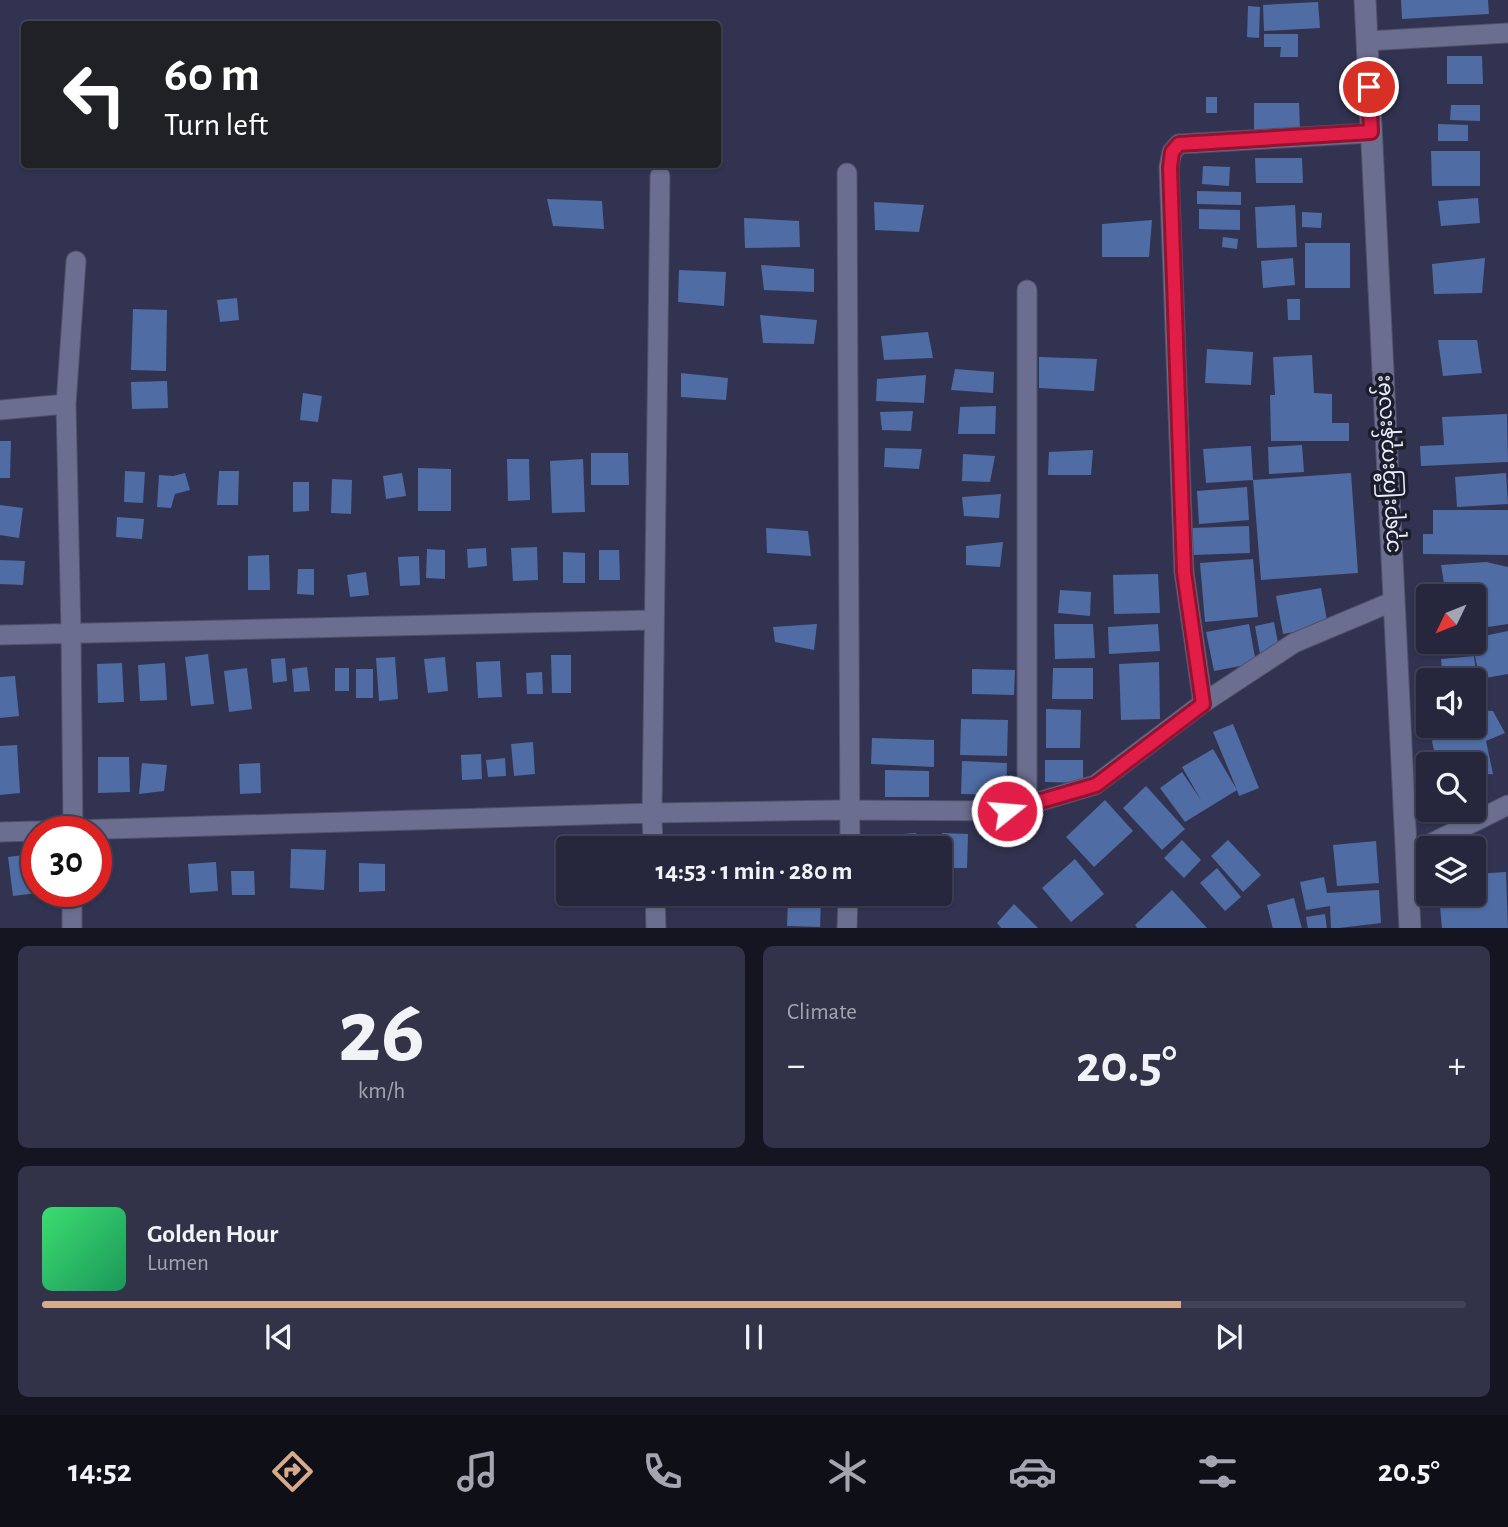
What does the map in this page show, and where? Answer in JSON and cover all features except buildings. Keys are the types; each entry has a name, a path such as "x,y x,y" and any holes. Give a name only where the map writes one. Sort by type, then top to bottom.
{"street":[{"name":"ဘုရားကြီးကုန်းလမ်း","path":"1365,0 1410,928"},
{"path":"1367,41 1508,33"},
{"path":"1203,704 1184,572 1170,181 1172,152 1179,144 1371,132"},
{"path":"847,173 850,836"},
{"path":"653,836 660,177"},
{"path":"73,816 66,404 76,261"},
{"path":"1027,290 1027,805"},
{"path":"0,410 66,404"},
{"path":"112,830 652,813 1007,811 1096,785 1203,704 1294,643 1394,601"},
{"path":"0,635 654,620"},
{"path":"1406,856 1508,805"},
{"path":"0,832 21,831"},
{"path":"655,906 656,928"},
{"path":"847,928 848,906"},
{"path":"72,907 72,928"}],"route":[{"path":"1007,811 1096,785 1203,704 1184,572 1170,167 1172,152 1179,144 1371,132 1369,87"}]}
